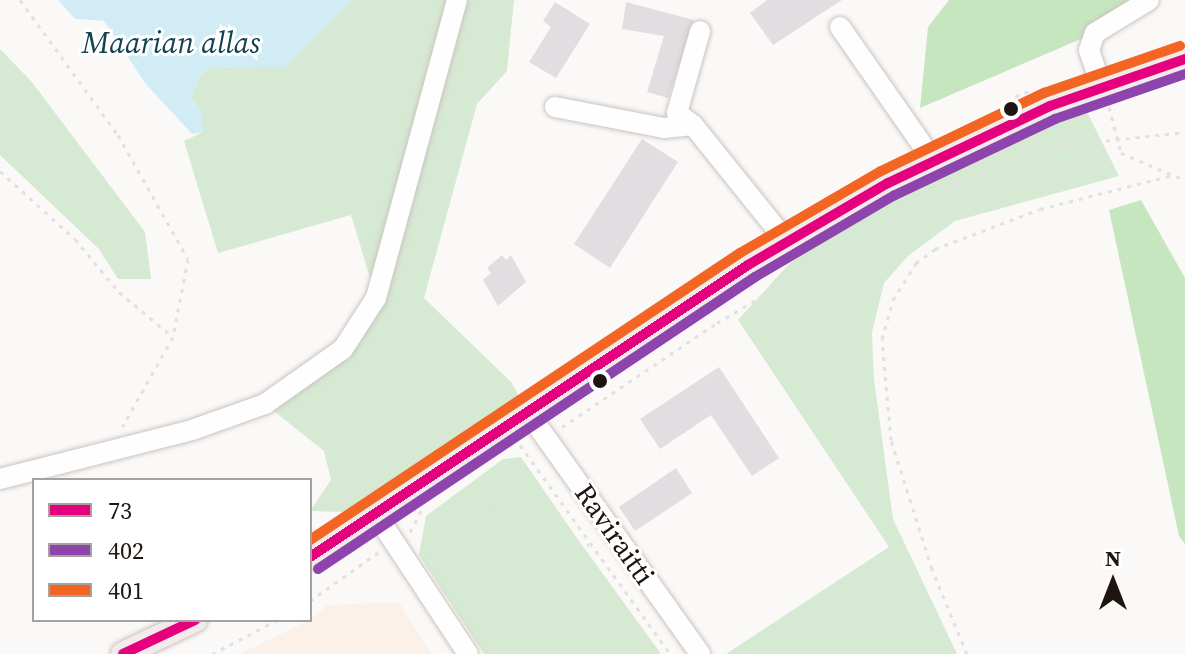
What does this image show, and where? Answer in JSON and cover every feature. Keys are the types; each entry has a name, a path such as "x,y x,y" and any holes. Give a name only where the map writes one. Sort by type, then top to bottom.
{"main road":[{"path":"312,556 377,516 787,242 932,159 1101,85 1185,59"},
{"path":"123,654 191,622"}],"street":[{"path":"0,479 192,430 272,400 343,349 376,298 457,0"},
{"path":"1101,85 1089,50 1095,33 1149,0"},
{"path":"840,27 932,159"},
{"path":"700,31 677,113 693,125 787,242"},
{"path":"555,107 664,128 693,125"},
{"name":"Raviraitti","path":"529,414 700,654"},
{"path":"377,516 468,654"}],"path":[{"path":"20,0 118,135 188,259 173,337 131,406 115,450"},
{"path":"1101,85 1121,153 1185,180"},
{"path":"560,428 717,323 937,193 1056,146 1117,136 1185,132"},
{"path":"0,171 75,239 119,292 173,337"},
{"path":"967,654 932,569 891,440 882,339 893,300 916,263 935,249 1040,209 1173,175"},
{"path":"272,400 323,435 374,458"},
{"path":"344,536 345,497 374,458 416,419 432,423 446,441"},
{"path":"520,445 670,654"},
{"path":"486,497 534,545 568,551 589,544"},
{"path":"312,600 383,549"},
{"path":"212,654 273,622"}],"shaded area":[{"path":"399,602 432,654 239,654 306,622 312,622 312,618 327,605"}],"green space":[{"path":"351,0 514,0 507,71 477,104 424,298 511,382 522,401 374,498 343,512 312,511 331,480 324,451 265,404 343,349 376,298 351,215 218,253 184,141 203,132 201,112 191,98 201,74 212,68 285,66"},
{"path":"949,0 1149,0 1095,33 920,108 928,27"},
{"path":"0,49 31,81 145,232 151,279 118,279 99,249 0,155"},
{"path":"1087,112 1119,176 955,221 908,256 884,283 872,332 874,379 893,519 957,654 726,654 889,547 738,320 789,264 871,207 1009,137"},
{"path":"1141,200 1185,278 1185,544 1179,536 1109,210"},
{"path":"521,457 661,654 484,654 419,555 426,516 503,459"}],"water":[{"name":"Maarian allas","path":"58,0 351,0 285,67 212,68 201,74 191,98 201,112 203,132 192,134 145,83 104,21 75,19"}],"building":[{"path":"767,0 842,0 773,45 750,13"},
{"path":"555,2 590,24 556,78 529,62 551,27 543,21"},
{"path":"626,2 694,20 668,98 647,92 664,36 622,29"},
{"path":"642,139 678,162 610,268 574,244"},
{"path":"502,255 506,260 511,255 526,282 498,306 483,280 491,273 487,268"},
{"path":"719,367 779,458 752,476 711,415 660,449 640,419"},
{"path":"676,468 692,493 635,531 619,507"}],"transit line":[{"name":"401","path":"312,539 740,253 881,171 1044,93 1180,46"},
{"name":"73","path":"312,556 748,265 888,183 1050,106 1185,59"},
{"name":"402","path":"318,569 755,277 895,195 1055,119 1185,74"},
{"name":"73","path":"123,654 191,622"}]}
